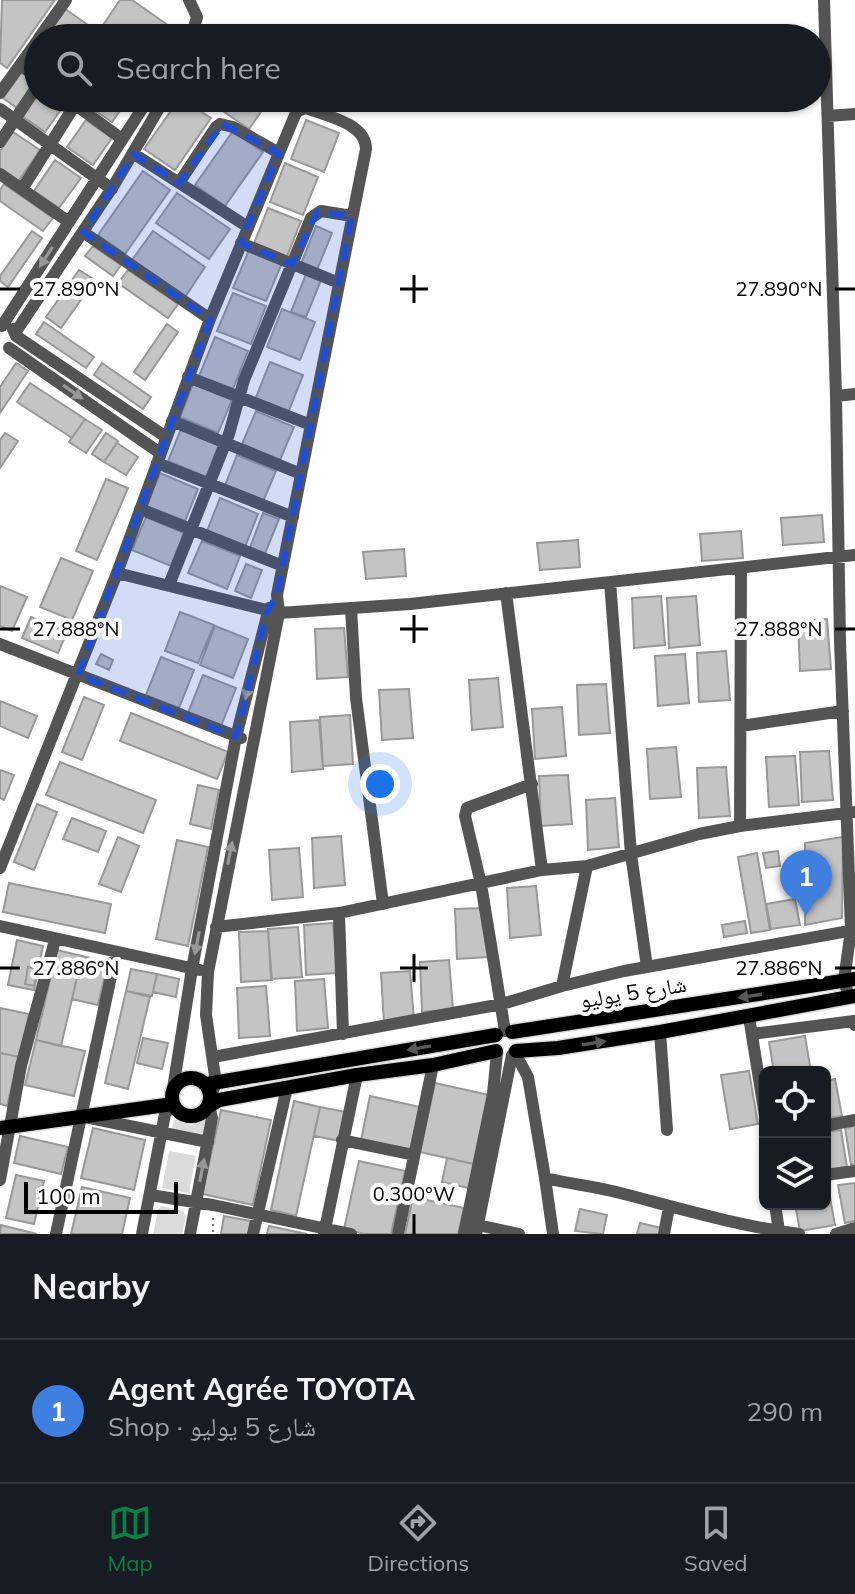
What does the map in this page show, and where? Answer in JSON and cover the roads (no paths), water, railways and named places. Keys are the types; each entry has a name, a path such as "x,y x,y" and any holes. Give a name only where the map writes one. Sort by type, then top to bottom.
{"main road":[{"name":"شارع 5 يوليو","path":"211,1092 504,1033 850,980"},
{"name":"شارع 5 يوليو","path":"211,1092 219,1100 357,1075 660,1032 850,997"},
{"path":"504,1033 519,1041 507,1053 493,1043 504,1033"},
{"path":"189,1077 196,1078 211,1092 205,1111 193,1116 181,1113 172,1099 177,1083 189,1077"},
{"path":"5,1128 149,1108 172,1099"}],"street":[{"path":"49,24 66,0"},
{"path":"189,0 197,17 195,24"},
{"path":"824,0 825,24"},
{"path":"0,93 24,60"},
{"path":"20,65 24,68"},
{"path":"0,142 24,106"},
{"path":"0,109 112,189"},
{"path":"22,189 50,146 66,112"},
{"path":"85,112 122,139"},
{"path":"8,345 10,327 1,326 140,112"},
{"path":"8,345 112,189 157,112"},
{"path":"0,868 78,675 210,319 298,112"},
{"path":"190,1234 212,1118 213,1057 206,1015 208,972 273,613 366,149 365,138 360,131 315,112"},
{"path":"752,1034 855,1022 850,997 853,930 851,813 843,711 828,112"},
{"path":"828,116 855,114"},
{"path":"179,183 220,124 233,127 279,153"},
{"path":"134,154 248,227"},
{"path":"0,174 69,222"},
{"path":"169,585 226,442 239,398 313,215 321,211 352,216"},
{"path":"83,232 210,319"},
{"path":"241,243 339,283"},
{"path":"8,345 166,437"},
{"path":"8,345 158,458 209,486 293,517"},
{"path":"188,377 311,425"},
{"path":"836,396 855,394"},
{"path":"172,421 301,474"},
{"path":"140,509 283,566"},
{"path":"117,573 273,613 506,593 855,555"},
{"path":"740,826 741,569"},
{"path":"610,582 631,854 647,967"},
{"path":"506,593 542,870"},
{"path":"351,608 356,698 383,904"},
{"path":"142,1234 165,1114 172,1099 192,969 236,737 273,613"},
{"path":"0,644 252,742"},
{"path":"741,726 843,711"},
{"path":"504,1033 502,1004 481,884 465,816 467,808 532,784"},
{"path":"216,927 339,913 542,870 587,866 699,834 851,813"},
{"path":"562,986 587,866"},
{"path":"339,913 343,1034"},
{"path":"0,926 208,972"},
{"path":"213,1057 502,1004 562,986 647,967 853,930"},
{"path":"0,1180 5,1128 55,940"},
{"path":"56,1234 116,953"},
{"path":"749,1017 759,1078"},
{"path":"660,1032 667,1130"},
{"path":"507,1053 528,1077 553,1234"},
{"path":"507,1053 477,1229 519,1234"},
{"path":"464,1234 493,1094 507,1053"},
{"path":"398,1234 433,1065"},
{"path":"325,1231 357,1075"},
{"path":"253,1234 287,1088"},
{"path":"81,1117 208,1142"},
{"path":"831,1125 855,1120"},
{"path":"342,1140 414,1155"},
{"path":"831,1174 855,1171"},
{"path":"545,1178 799,1234"},
{"path":"150,1195 351,1234"},
{"path":"664,1234 669,1207"},
{"path":"776,1210 779,1231"},
{"path":"836,1234 855,1228"}],"place":[{"name":"Agent Agrée TOYOTA","path":"806,916"}]}
